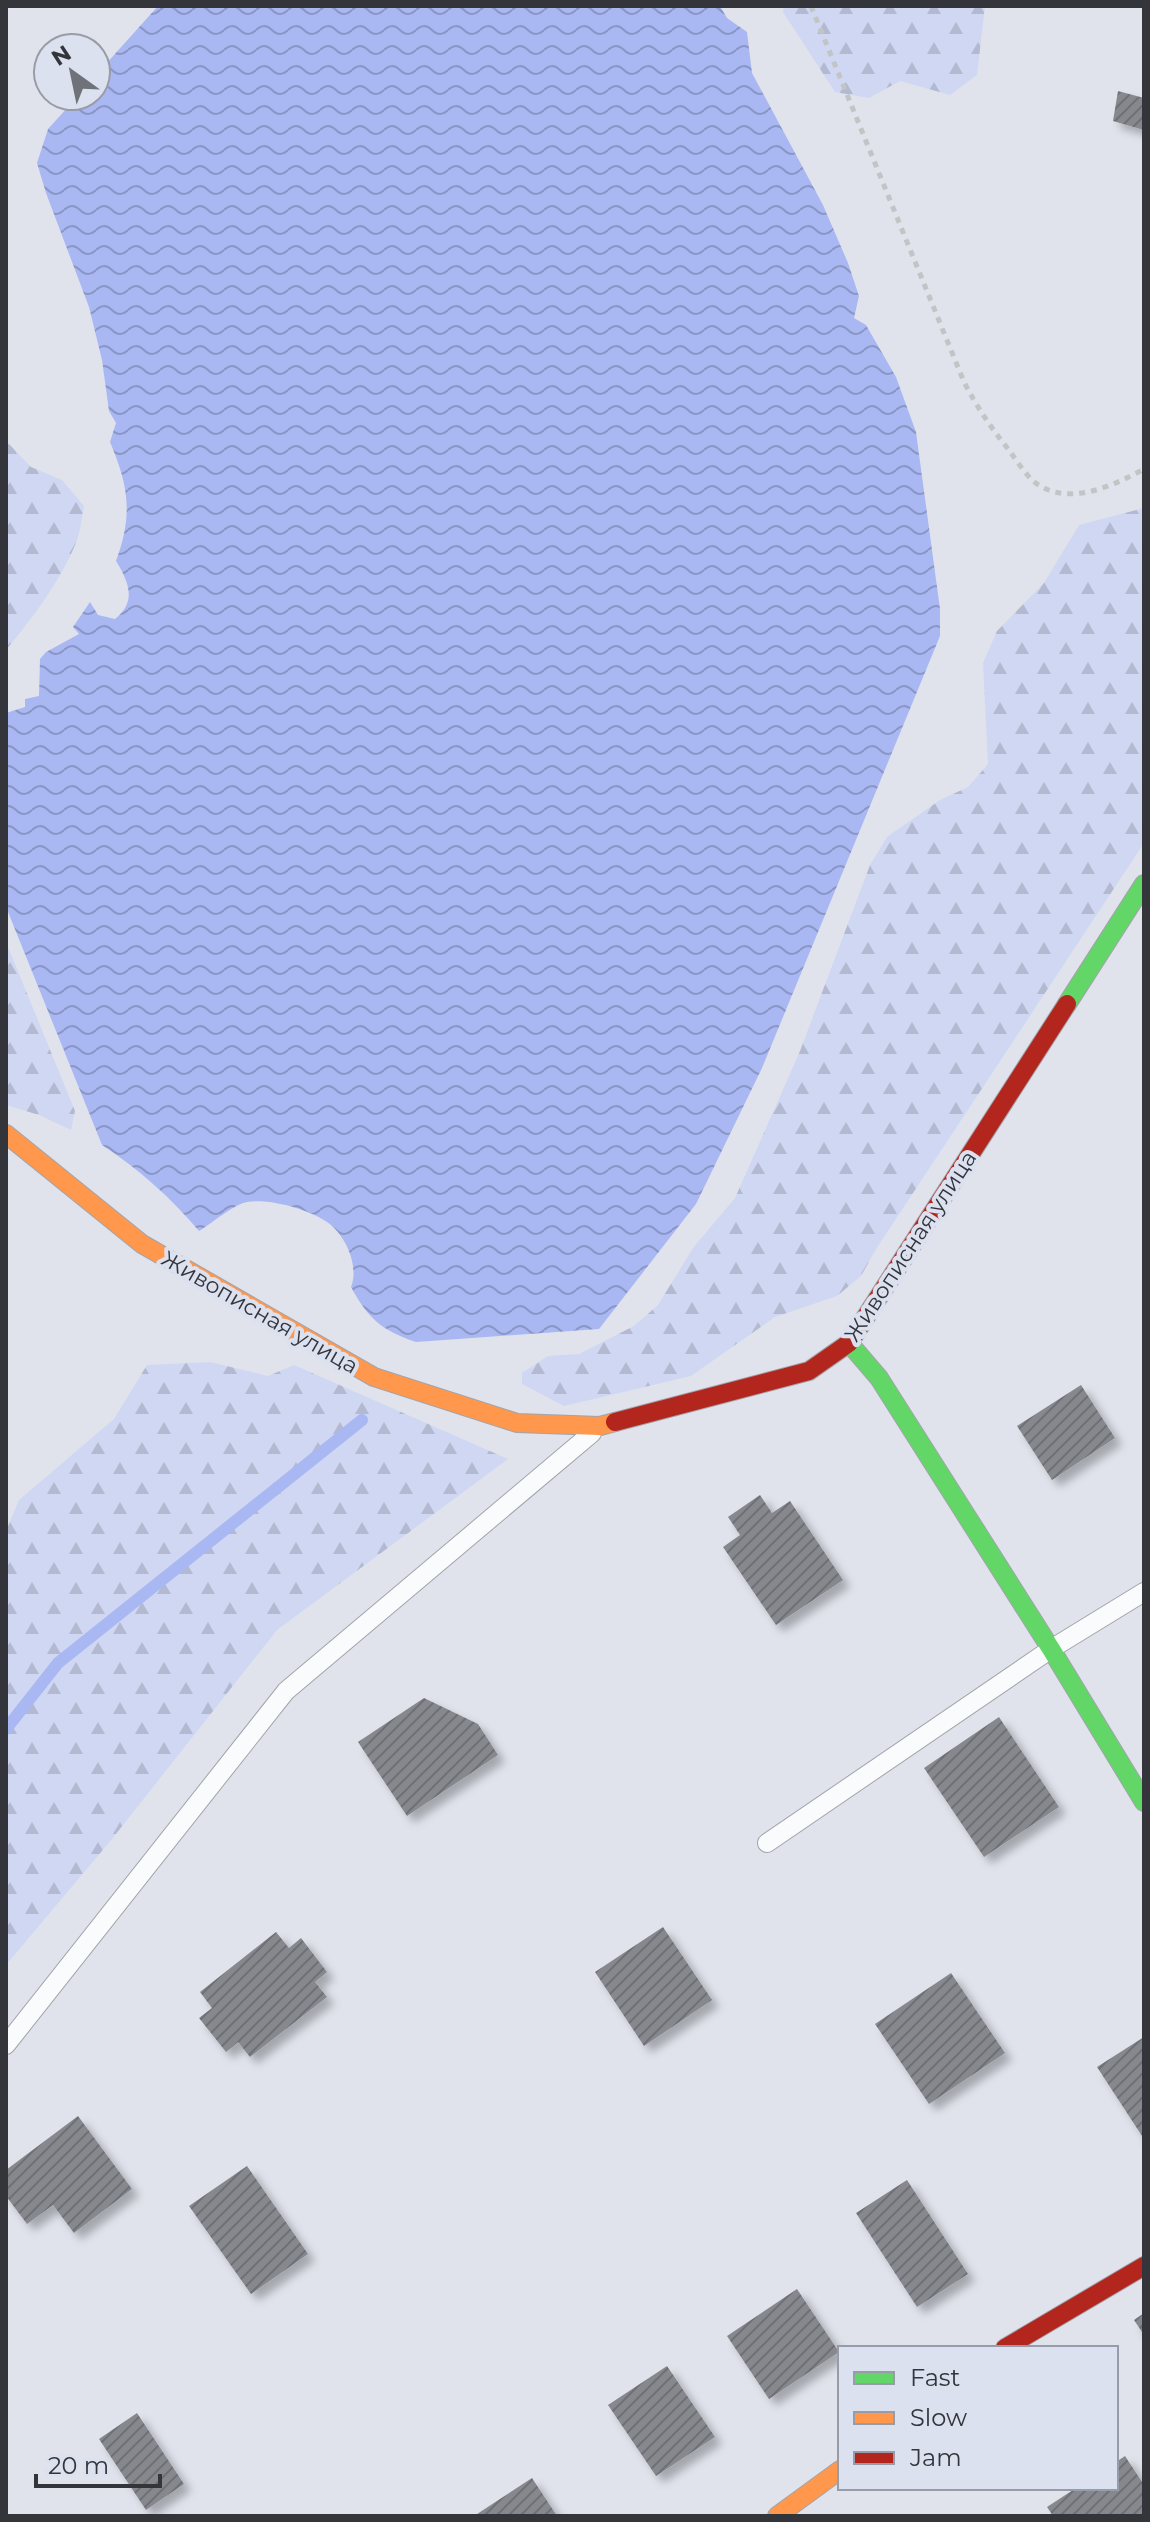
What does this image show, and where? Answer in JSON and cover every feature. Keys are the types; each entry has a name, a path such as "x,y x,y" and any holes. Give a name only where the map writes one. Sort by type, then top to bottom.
{"street":[{"name":"Живописная улица","path":"6,1134 142,1244 374,1377 517,1423 600,1426 809,1371 849,1343 1144,884"},
{"path":"849,1343 879,1378 1144,1802"},
{"path":"1008,2346 1144,2266"},
{"path":"777,2516 838,2471"}],"lane":[{"path":"6,2045 286,1691 600,1426"},
{"path":"767,1843 1051,1649 1144,1592"}],"path":[{"path":"811,6 964,382 981,415 1033,481 1057,492 1089,492 1112,487 1144,469"}],"green space":[{"path":"784,6 985,6 977,75 950,95 900,81 869,98 835,92 783,12"},
{"path":"6,438 31,467 62,480 84,506 78,537 65,566 37,611 6,650"},
{"path":"1144,508 1144,843 861,1276 837,1296 775,1317 691,1376 564,1406 522,1384 522,1373 548,1356 579,1354 634,1326 658,1305 693,1248 735,1198 800,1051 870,865 887,837 940,800 968,787 988,764 983,663 997,631 1044,583 1079,525"},
{"path":"6,942 75,1111 71,1130 39,1115 6,1105"},
{"path":"210,1362 268,1376 294,1365 508,1459 277,1630 112,1839 6,1965 6,1531 19,1500 114,1419 147,1365"}],"water":[{"path":"158,6 720,6 727,18 747,32 752,73 823,205 848,263 859,296 854,318 866,325 896,377 916,432 940,609 940,636 762,1068 696,1204 599,1329 416,1342 385,1328 370,1316 351,1287 354,1271 346,1245 331,1225 314,1215 279,1204 247,1202 229,1210 199,1231 154,1185 102,1145 6,907 6,713 25,707 25,699 39,696 40,659 46,652 79,634 73,627 90,602 98,615 115,619 126,606 129,592 116,561 127,515 125,487 110,442 116,423 109,411 102,360 89,307 37,163 48,129 63,112 112,112 112,57"}],"building":[{"path":"1118,91 1144,98 1144,130 1113,121"},
{"path":"1081,1385 1115,1438 1052,1480 1017,1426"},
{"path":"760,1495 772,1513 790,1501 843,1580 776,1625 723,1547 740,1535 728,1517"},
{"path":"424,1698 478,1724 498,1755 407,1816 358,1742"},
{"path":"999,1717 1059,1807 984,1857 924,1768"},
{"path":"663,1927 712,2000 644,2046 595,1972"},
{"path":"276,1932 289,1948 301,1938 327,1972 315,1982 327,1997 250,2057 238,2042 226,2052 199,2018 212,2008 200,1992"},
{"path":"951,1973 1005,2053 929,2104 875,2024"},
{"path":"1144,2037 1144,2139 1097,2067"},
{"path":"78,2116 132,2189 74,2233 53,2205 27,2224 6,2196 6,2170"},
{"path":"247,2166 308,2254 251,2294 189,2206"},
{"path":"907,2180 968,2274 917,2307 856,2213"},
{"path":"797,2289 838,2353 769,2399 727,2336"},
{"path":"1144,2313 1144,2335 1134,2320"},
{"path":"667,2366 715,2437 656,2476 608,2405"},
{"path":"137,2413 184,2484 146,2510 99,2439"},
{"path":"1125,2456 1144,2485 1144,2516 1053,2516 1047,2507 1073,2490 1118,2490 1118,2461"},
{"path":"532,2478 557,2516 474,2516"}],"waterway":[{"path":"6,1729 58,1663 362,1420"}],"traffic: fast":[{"path":"1067,1004 1144,884"},
{"path":"849,1343 879,1378 1144,1802"}],"traffic: slow":[{"path":"6,1134 142,1244 374,1377 517,1423 600,1426 615,1422"},
{"path":"777,2516 838,2471"}],"traffic: jam":[{"path":"615,1422 809,1371 849,1343 1067,1004"},
{"path":"1008,2346 1144,2266"}]}
